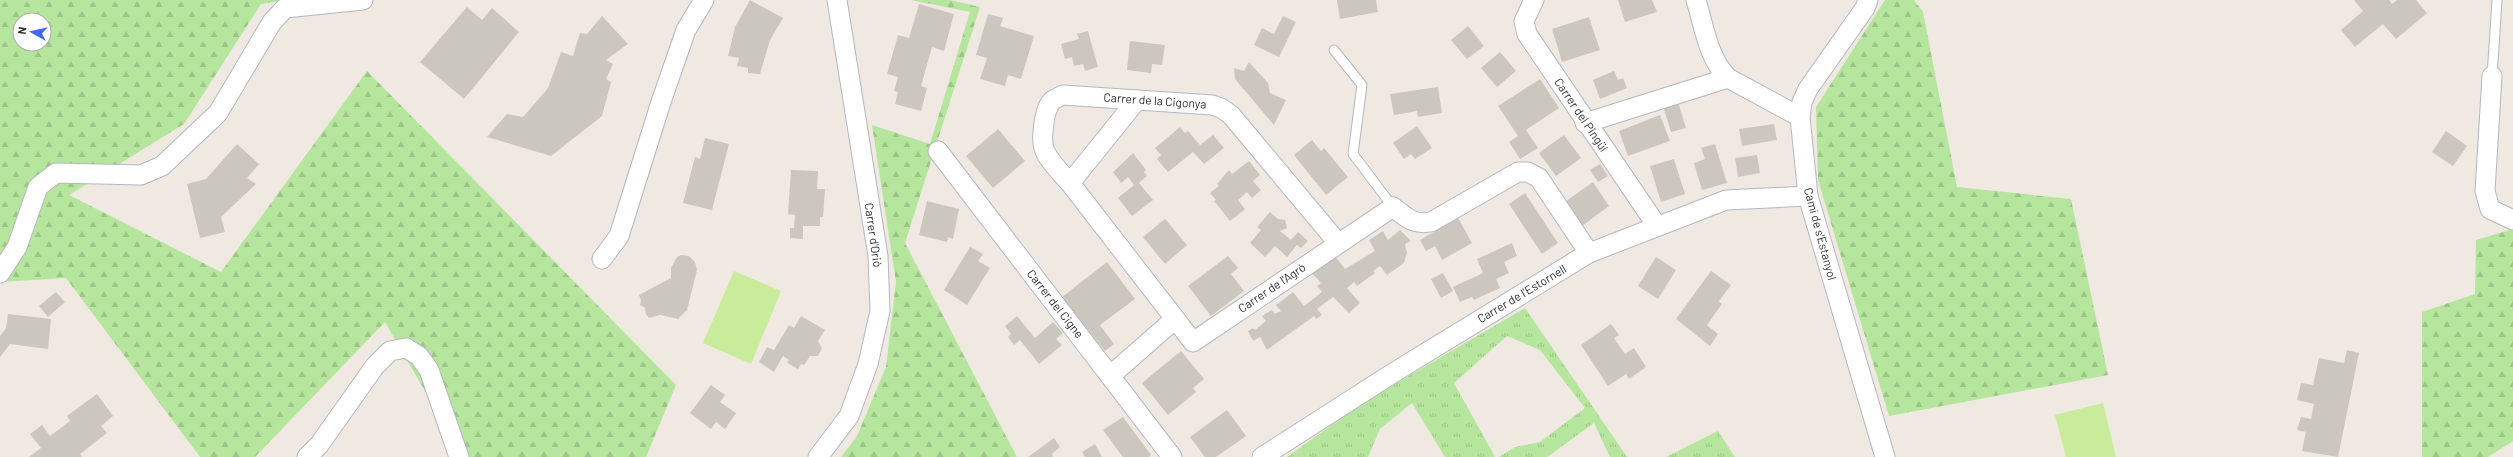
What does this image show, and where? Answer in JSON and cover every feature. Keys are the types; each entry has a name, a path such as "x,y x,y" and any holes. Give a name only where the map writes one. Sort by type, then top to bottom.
{"street":[{"path":"0,273 17,247 38,187 56,173 141,175 162,166 218,113 272,22 286,8 363,0"},
{"path":"602,259 619,236 684,37 704,0"},
{"name":"Carrer d'Orió","path":"818,457 849,416 868,364 880,311 878,256 837,0"},
{"name":"Carrer del Pingüí","path":"1534,0 1524,21 1526,34 1585,123 1657,226"},
{"path":"1696,0 1714,59 1728,78 1800,117"},
{"name":"Camí de s'Estanyol","path":"1868,0 1865,8 1808,89 1802,102 1800,117 1808,196 1885,457"},
{"path":"2492,76 2485,191 2490,209 2513,220"},
{"path":"1585,123 1728,78"},
{"name":"Carrer de la Cigonya","path":"1070,183 1044,147 1044,120 1047,108 1053,100 1063,95 1221,108 1231,115 1338,243"},
{"path":"1070,183 1137,100"},
{"name":"Carrer del Cigne","path":"938,151 1172,457"},
{"path":"1393,207 1412,222 1420,224 1431,222 1518,172 1528,172 1539,178 1589,253"},
{"name":"Carrer de l'Agrò","path":"1070,183 1193,342 1393,207"},
{"name":"Carrer de l'Estornell","path":"1262,457 1393,373 1589,253 1726,200 1808,196"},
{"path":"1110,376 1175,319"},
{"path":"307,457 319,445 375,366 390,351 406,348 419,356 429,370 459,457"}],"lane":[{"path":"2492,76 2497,0"},
{"path":"1334,50 1362,85 1353,154 1393,207"}],"green space":[{"path":"0,0 285,0 261,4 184,124 69,195 221,272 367,71 676,385 646,457 463,457 385,322 255,457 200,457 66,278 0,282"},
{"path":"911,0 950,0 980,7 905,243 1017,457 841,457 857,436 886,367 896,282 872,125 930,144 970,12"},
{"path":"1885,0 1914,0 1923,12 1957,187 2071,199 2108,375 1889,416 1818,180 1816,107"},
{"path":"2513,229 2513,441 2488,457 2422,457 2422,312 2475,294 2476,240"},
{"path":"734,271 781,291 751,364 703,343"},
{"path":"1525,308 1627,457 1610,457 1594,423 1547,457 1499,457 1515,447 1540,442 1585,408 1540,350 1507,336 1454,383 1495,457 1445,457 1412,403 1380,429 1368,457 1287,457 1364,402"},
{"path":"2103,403 2116,457 2066,457 2055,415"},
{"path":"1718,431 1735,457 1666,457"}],"building":[{"path":"750,0 783,18 770,40 760,74 748,73 748,68 737,66 739,58 728,56 735,27"},
{"path":"1337,0 1376,0 1378,12 1340,19"},
{"path":"1618,0 1652,0 1657,12 1625,22"},
{"path":"2354,0 2389,0 2392,4 2397,0 2416,0 2427,13 2396,39 2383,24 2355,47 2341,30 2363,11"},
{"path":"919,4 954,14 944,51 932,47 921,86 927,88 921,111 895,104 898,92 894,91 898,77 887,74 898,35 909,38"},
{"path":"467,7 482,20 492,8 519,32 464,99 420,62"},
{"path":"988,14 1003,18 1000,26 1034,36 1021,79 1008,75 1005,86 980,79 987,58 976,55"},
{"path":"602,16 628,44 606,60 613,64 606,79 611,82 602,116 551,156 487,137 507,114 523,117 548,88 561,52 573,56 580,33 587,34"},
{"path":"1283,16 1296,22 1279,57 1254,45 1262,28 1274,34"},
{"path":"1589,17 1600,50 1562,62 1552,29"},
{"path":"1468,26 1484,46 1467,59 1451,40"},
{"path":"1088,31 1098,67 1085,71 1083,64 1074,66 1072,57 1065,59 1061,44 1079,39 1077,34"},
{"path":"1130,41 1165,45 1162,65 1152,64 1151,73 1127,70"},
{"path":"1500,52 1516,71 1497,87 1481,68"},
{"path":"1249,62 1268,83 1270,93 1286,100 1274,125 1235,79 1234,68 1244,71"},
{"path":"1614,71 1618,80 1623,78 1627,88 1600,99 1593,80"},
{"path":"1540,79 1559,108 1526,130 1538,148 1520,159 1509,142 1518,136 1498,106"},
{"path":"1438,87 1442,113 1418,117 1417,111 1394,115 1390,94"},
{"path":"1678,102 1686,128 1671,132 1663,106"},
{"path":"1660,115 1670,141 1628,156 1619,131"},
{"path":"1774,124 1777,140 1742,146 1739,129"},
{"path":"1417,126 1432,148 1415,159 1411,154 1404,159 1393,143"},
{"path":"1180,127 1185,133 1188,131 1200,145 1213,135 1224,148 1204,164 1193,152 1168,172 1157,159 1161,155 1155,148"},
{"path":"998,129 1025,161 993,188 966,156"},
{"path":"2446,131 2467,146 2453,166 2432,152"},
{"path":"1564,135 1581,158 1556,176 1539,153"},
{"path":"705,138 729,144 712,210 683,203 695,157 700,159"},
{"path":"1312,140 1321,151 1324,148 1348,177 1326,195 1294,155"},
{"path":"237,144 259,164 247,178 256,184 221,217 225,232 200,238 187,184 206,179"},
{"path":"1715,144 1727,183 1702,190 1694,163 1705,159 1701,148"},
{"path":"1133,153 1146,170 1144,172 1147,176 1139,183 1153,200 1132,216 1118,198 1134,185 1128,177 1121,183 1113,172"},
{"path":"1757,155 1760,173 1738,177 1735,158"},
{"path":"1674,159 1685,194 1661,202 1650,166"},
{"path":"1249,161 1260,175 1253,181 1261,190 1252,198 1247,192 1238,200 1245,209 1230,221 1214,201 1216,200 1210,193 1219,186 1217,184 1229,170 1232,174"},
{"path":"1600,164 1608,176 1598,182 1590,170"},
{"path":"791,170 818,171 817,189 825,189 823,217 820,217 820,226 803,226 803,239 790,238 790,228 794,228 795,215 788,214"},
{"path":"1593,182 1609,206 1582,226 1565,202"},
{"path":"1525,193 1558,243 1542,254 1509,204"},
{"path":"927,201 959,209 953,239 948,237 947,242 919,235"},
{"path":"1270,212 1278,219 1285,220 1287,228 1280,231 1291,240 1298,232 1308,241 1301,248 1297,245 1287,257 1275,246 1265,257 1250,243 1261,230 1257,227"},
{"path":"1458,218 1472,243 1442,260 1435,246 1426,251 1420,240"},
{"path":"1165,219 1187,245 1165,264 1143,237"},
{"path":"1400,230 1411,241 1405,244 1407,253 1404,263 1387,275 1380,266 1373,271 1375,273 1357,286 1354,282 1347,288 1360,303 1349,313 1333,297 1317,309 1322,315 1316,319 1314,316 1267,350 1260,337 1253,341 1248,331 1253,328 1255,330 1266,321 1262,316 1272,310 1275,314 1281,311 1276,305 1293,292 1304,306 1322,292 1317,286 1321,283 1312,273 1335,256 1345,269 1375,251 1369,240 1383,231 1388,240"},
{"path":"1512,243 1517,256 1504,262 1509,273 1496,279 1500,288 1474,300 1472,297 1460,302 1453,287 1483,273 1477,259"},
{"path":"970,247 983,254 978,261 990,268 967,305 944,290"},
{"path":"681,255 689,256 695,262 697,270 687,310 678,319 660,315 649,318 646,314 645,308 640,305 641,300 639,295 671,278 671,268 677,257"},
{"path":"1228,256 1238,268 1231,274 1244,291 1211,316 1188,286"},
{"path":"1656,257 1676,270 1658,299 1638,286"},
{"path":"1107,262 1135,299 1100,325 1114,344 1105,351 1062,297"},
{"path":"1711,271 1731,285 1719,301 1722,304 1707,325 1718,334 1710,346 1676,319"},
{"path":"1443,273 1453,291 1441,298 1431,279"},
{"path":"56,292 65,302 48,317 39,306"},
{"path":"8,314 51,319 48,349 10,344 0,357 0,336 6,328"},
{"path":"801,316 825,330 818,341 822,348 818,356 810,356 804,365 801,364 798,369 787,363 789,360 783,356 774,372 759,362 767,347 774,350 789,325 794,328"},
{"path":"1017,316 1035,338 1053,322 1063,333 1056,339 1062,345 1039,364 1020,340 1014,345 1008,337 1011,334 1005,326"},
{"path":"1611,324 1619,335 1614,338 1625,354 1634,348 1646,367 1629,379 1626,374 1608,386 1581,345"},
{"path":"2347,350 2359,353 2338,457 2302,451 2306,432 2297,430 2301,417 2311,419 2314,404 2297,400 2301,383 2313,385 2319,358 2344,363"},
{"path":"1181,351 1204,379 1193,388 1196,392 1168,415 1142,383"},
{"path":"711,385 725,395 720,402 736,413 725,429 716,422 711,429 690,413"},
{"path":"97,394 113,416 101,426 107,433 80,454 82,457 29,457 41,448 30,434 42,425 50,436 70,421 67,416"},
{"path":"1227,410 1246,436 1216,457 1205,457 1190,437"},
{"path":"1123,417 1151,455 1149,457 1123,457 1103,430"},
{"path":"1054,438 1060,447 1052,454 1053,457 1028,457"},
{"path":"1095,444 1102,457 1085,457 1082,452"}]}
